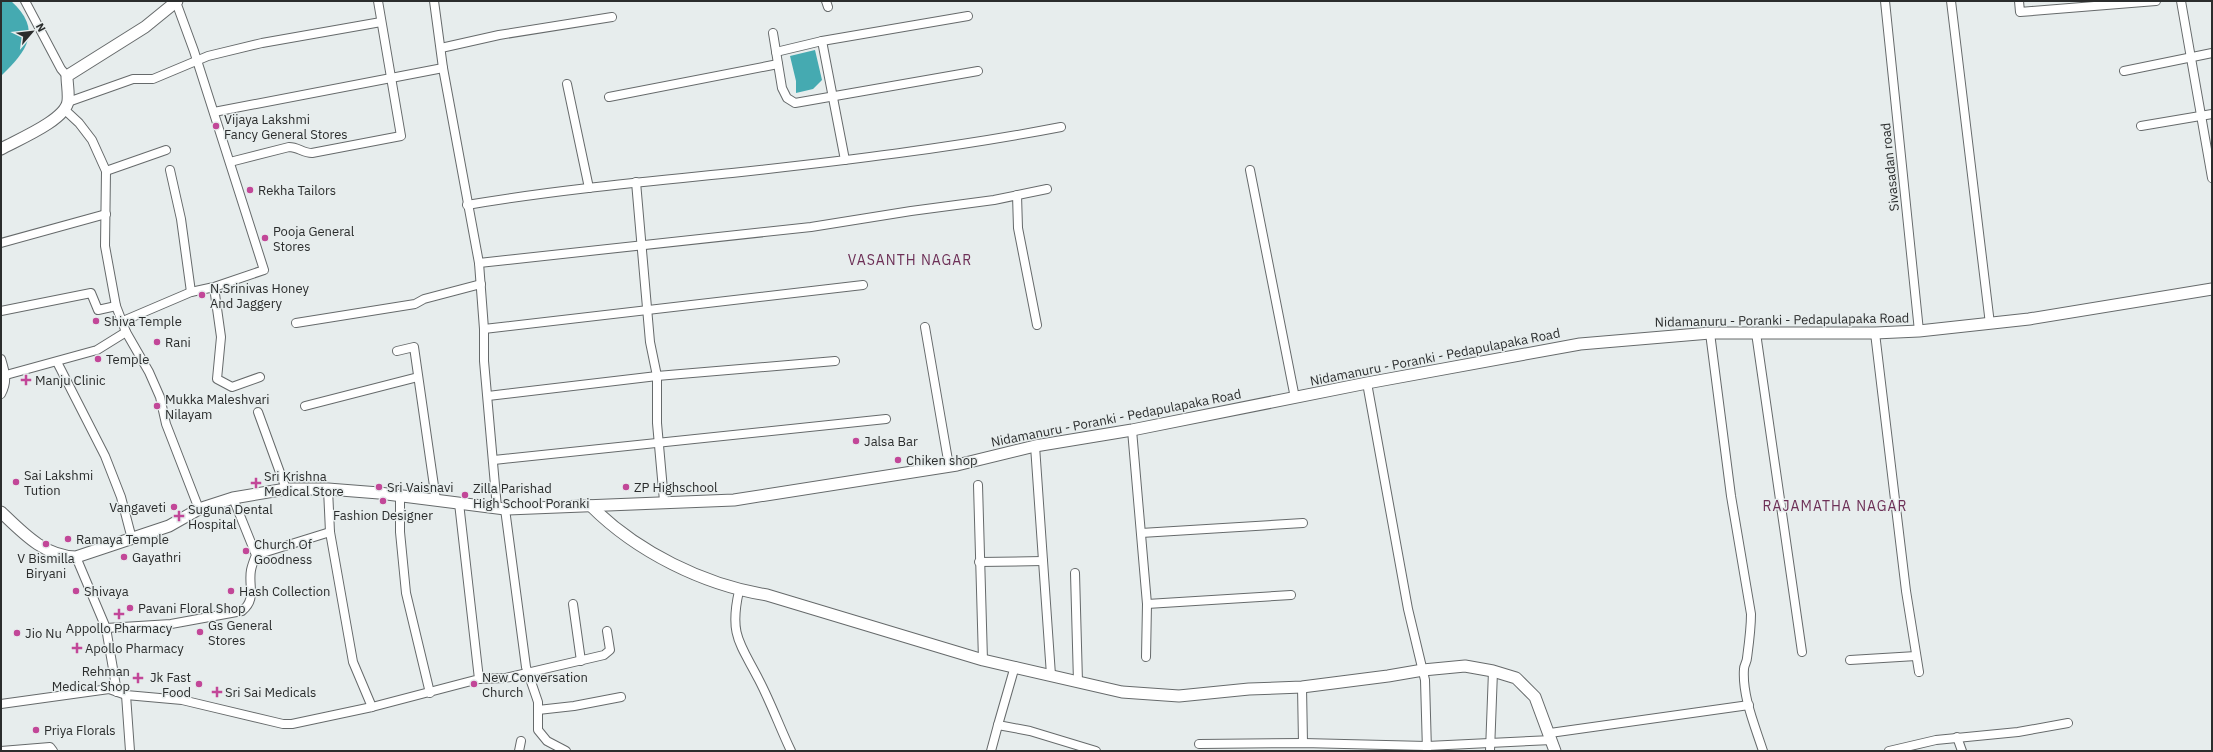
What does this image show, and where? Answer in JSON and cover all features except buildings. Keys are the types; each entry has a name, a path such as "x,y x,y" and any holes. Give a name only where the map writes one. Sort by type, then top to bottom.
{"main road":[{"path":"1,149 54,120 67,106 67,76 146,27 176,2"},
{"name":"Nidamanuru - Poranki - Pedapulapaka Road","path":"1,512 32,541 48,551 76,557 169,526 200,509 233,498 286,489 328,489 501,508 591,506 664,501 734,500 949,466 1035,446 1132,430 1366,383 1580,344 1710,333 1876,333 1919,331 2029,319 2212,289"},
{"path":"591,506 605,520 625,534 669,562 705,580 740,591 767,595 983,660 1015,666 1122,692 1179,696 1249,689 1302,687 1423,670 1465,666 1492,671 1516,678 1524,684 1535,697 1551,736 1555,751"}],"street":[{"path":"25,1 61,69 67,76"},
{"path":"230,162 289,146 298,147 307,153 312,153 401,136 378,1"},
{"path":"434,1 443,68 467,205 479,263 484,329 484,362 494,460 526,667 537,693 537,724 540,734 566,751"},
{"name":"Sivasadan road","path":"1885,1 1919,331"},
{"path":"1951,1 1990,324"},
{"path":"2019,1 2020,12 2156,1"},
{"path":"2181,1 2212,178"},
{"path":"123,321 191,292 214,287 264,270 197,60 176,2"},
{"path":"776,52 822,41 968,16"},
{"path":"441,48 499,35 612,17"},
{"path":"200,509 171,438 160,397 152,378 126,332 116,306 105,246 106,171 92,140 67,106 133,79 153,79 197,60 262,43 381,22"},
{"path":"773,33 782,88 789,101 795,103 978,72"},
{"path":"822,41 845,160"},
{"path":"2124,71 2191,56 2212,53"},
{"path":"609,97 778,64"},
{"path":"214,112 443,68"},
{"path":"567,84 589,188"},
{"path":"2141,126 2212,114"},
{"path":"467,205 538,193 845,160 1061,127"},
{"path":"106,171 166,150"},
{"path":"170,170 181,219 191,292"},
{"path":"1250,170 1295,398"},
{"path":"636,182 650,342 657,376 659,443 664,501"},
{"path":"479,263 811,227 1047,189"},
{"path":"1017,195 1018,228 1037,325"},
{"path":"1,243 106,214"},
{"path":"296,323 415,304 424,299 481,284"},
{"path":"484,329 864,285"},
{"path":"214,287 221,337 218,379 232,387 260,378"},
{"path":"1,311 91,293 98,310 116,306"},
{"path":"925,327 949,466"},
{"path":"6,375 98,350 126,332"},
{"path":"1710,333 1731,496 1751,614 1747,659 1744,667 1744,680 1749,705 1763,751"},
{"path":"1756,333 1802,652"},
{"path":"1876,333 1906,591 1916,656 1920,672"},
{"path":"397,351 414,347 436,500"},
{"path":"1,358 6,375 6,385 1,394"},
{"path":"57,362 105,456 121,497 132,539"},
{"path":"488,396 657,376 835,362"},
{"path":"304,406 418,377"},
{"path":"1366,383 1408,609 1423,670 1427,748"},
{"path":"258,412 286,489"},
{"path":"494,460 564,451 659,443 886,419"},
{"path":"1132,430 1136,496 1141,533 1147,604 1146,658"},
{"path":"1035,446 1051,675"},
{"path":"978,485 983,660"},
{"path":"328,489 330,532 354,662 372,707"},
{"path":"400,496 400,532 406,593 430,693"},
{"path":"106,628 170,624 242,611 249,604 252,598 251,571 256,555 233,498"},
{"path":"460,503 479,679"},
{"path":"1141,533 1303,523"},
{"path":"256,555 330,532"},
{"path":"76,557 106,628 117,692"},
{"path":"979,562 1042,561"},
{"path":"1075,573 1078,682"},
{"path":"740,591 734,614 737,637 742,651 760,681 791,751"},
{"path":"1147,604 1291,595"},
{"path":"573,604 581,661"},
{"path":"1,704 109,689 126,695 182,700 283,724 303,723 430,693 479,679 505,678 581,661 608,653 610,650 607,631"},
{"path":"1850,660 1916,656"},
{"path":"991,751 1015,666"},
{"path":"1490,747 1492,671"},
{"path":"1302,687 1303,743"},
{"path":"126,695 130,751"},
{"path":"538,710 574,706 621,697"},
{"path":"1199,744 1303,743 1427,748 1490,747 1749,705"},
{"path":"1889,751 1918,743 1957,737 2018,732 2068,723"},
{"path":"998,725 1030,731 1096,751"},
{"path":"1957,737 1962,751"},
{"path":"519,751 521,742"},
{"path":"1,751 41,747 50,747 52,751"}],"water":[{"path":"1,1 11,1 27,21 29,31 28,40 24,49 18,58 1,76"},
{"path":"815,50 822,80 813,89 796,93 796,81 790,56"}],"place":[{"name":"Vijaya Lakshmi Fancy General Stores","path":"216,126"},
{"name":"Rekha Tailors","path":"250,190"},
{"name":"Pooja General Stores","path":"265,238"},
{"name":"N.Srinivas Honey And Jaggery","path":"202,295"},
{"name":"Shiva Temple","path":"96,321"},
{"name":"Rani","path":"157,342"},
{"name":"Temple","path":"98,359"},
{"name":"Manju Clinic","path":"26,380"},
{"name":"Mukka Maleshvari Nilayam","path":"157,406"},
{"name":"Jalsa Bar","path":"856,441"},
{"name":"Chiken shop","path":"898,460"},
{"name":"Sai Lakshmi Tution","path":"16,482"},
{"name":"Sri Krishna Medical Store","path":"256,483"},
{"name":"Sri Vaisnavi","path":"379,487"},
{"name":"ZP Highschool","path":"626,487"},
{"name":"Zilla Parishad High School Poranki","path":"465,495"},
{"name":"Fashion Designer","path":"383,501"},
{"name":"Vangaveti","path":"174,507"},
{"name":"Suguna Dental Hospital","path":"179,516"},
{"name":"Ramaya Temple","path":"68,539"},
{"name":"V Bismilla Biryani","path":"46,544"},
{"name":"Church Of Goodness","path":"246,551"},
{"name":"Gayathri","path":"124,557"},
{"name":"Shivaya","path":"76,591"},
{"name":"Hash Collection","path":"231,591"},
{"name":"Pavani Floral Shop","path":"130,608"},
{"name":"Appollo Pharmacy","path":"119,614"},
{"name":"Gs General Stores","path":"200,632"},
{"name":"Jio Nu","path":"17,633"},
{"name":"Apollo Pharmacy","path":"77,648"},
{"name":"Rehman Medical Shop","path":"138,678"},
{"name":"Jk Fast Food","path":"199,684"},
{"name":"New Conversation Church","path":"474,684"},
{"name":"Sri Sai Medicals","path":"217,692"},
{"name":"Priya Florals","path":"36,730"}],"district":[{"name":"VASANTH NAGAR","path":"910,260"},
{"name":"RAJAMATHA NAGAR","path":"1835,506"}]}
